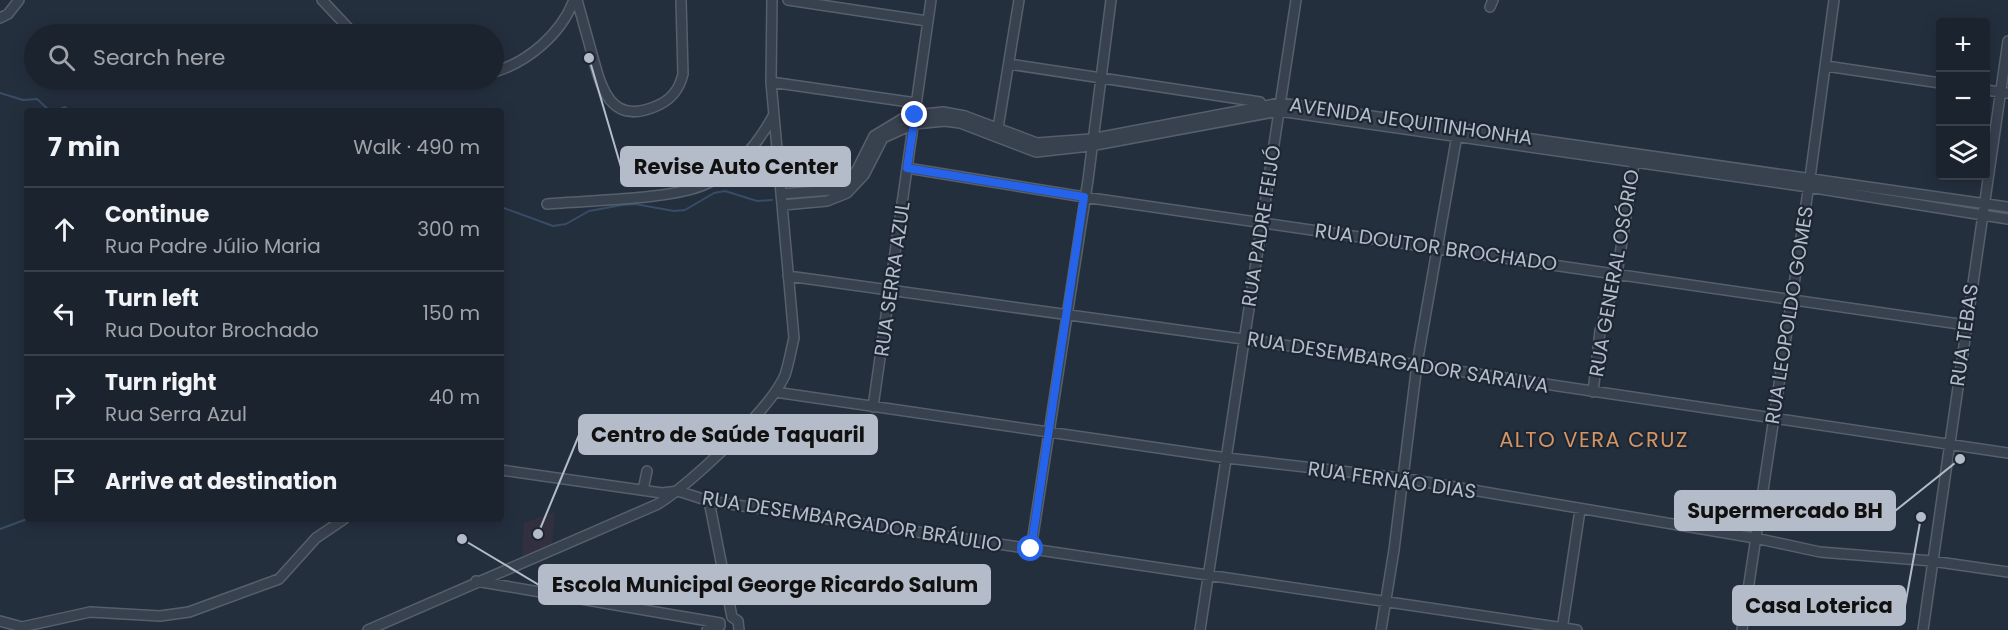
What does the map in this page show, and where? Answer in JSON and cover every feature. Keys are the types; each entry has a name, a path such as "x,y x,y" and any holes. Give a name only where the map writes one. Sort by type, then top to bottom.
{"street":[{"path":"0,18 8,15 19,0"},
{"path":"322,0 345,24"},
{"path":"575,0 606,97 623,110 636,112 663,104 681,85 684,74 681,0"},
{"path":"504,68 520,61 549,38 569,13 575,0"},
{"path":"504,470 662,493 678,491 730,442 775,392 784,375 794,338 773,116 772,0"},
{"path":"788,0 927,21"},
{"name":"RUA SERRA AZUL","path":"873,407 931,0"},
{"path":"998,133 1019,0"},
{"path":"1031,549 1068,314 1111,0"},
{"name":"RUA PADRE FEIJÓ","path":"1200,630 1277,106 1296,0"},
{"name":"RUA LEOPOLDO GOMES","path":"1742,630 1834,0"},
{"name":"RUA TEBAS","path":"1923,630 1981,215 2004,92 2008,41"},
{"path":"1009,64 1277,106"},
{"path":"1826,66 1936,82"},
{"path":"771,82 916,103"},
{"path":"1224,98 1228,114"},
{"name":"AVENIDA JEQUITINHONHA","path":"1277,106 1457,135 1576,149"},
{"name":"AVENIDA JEQUITINHONHA","path":"783,205 827,201 847,193 864,175 883,138 914,120 943,112 998,133 1036,152 1277,106 1809,183 2008,207"},
{"path":"547,204 673,193 705,184 736,164 751,149 773,116"},
{"name":"AVENIDA JEQUITINHONHA","path":"781,194 832,190 843,186 857,170 874,136 902,119 914,120"},
{"path":"1381,630 1417,364 1457,135"},
{"name":"RUA GENERAL OSÓRIO","path":"1593,392 1600,331 1617,274 1635,158"},
{"name":"RUA DOUTOR BROCHADO","path":"907,168 1084,197 1439,247 1966,326"},
{"name":"AVENIDA JEQUITINHONHA","path":"1809,183 2008,219"},
{"name":"RUA DESEMBARGADOR SARAIVA","path":"788,276 1417,364 2008,453"},
{"name":"RUA FERNÃO DIAS","path":"775,392 1050,434 1227,458 1402,478 1755,538 1820,552 1932,561 2008,572"},
{"path":"643,489 647,471"},
{"name":"RUA DESEMBARGADOR BRÁULIO","path":"368,630 476,581 650,508 678,491 709,501 1577,630"},
{"path":"709,501 732,617"},
{"path":"1562,629 1580,510"},
{"path":"0,621 22,627 90,612 160,616 189,612 279,579 316,538 340,522"},
{"path":"476,581 720,627"},
{"path":"707,630 720,627 725,618 732,617 738,621 739,630"}],"shaded area":[{"path":"555,512 552,546 522,556 524,523"}],"waterway":[{"path":"0,93 23,100 37,99 47,108"},
{"path":"63,108 66,108"},
{"path":"504,208 553,226 566,224 589,211 622,205 635,204 674,211 685,210 714,193 725,191 757,201 772,200"},
{"path":"0,529 24,520"}],"place":[{"name":"Revise Auto Center","path":"589,58"},
{"name":"Supermercado BH","path":"1960,459"},
{"name":"Casa Loterica","path":"1921,517"},
{"name":"Centro de Saúde Taquaril","path":"538,534"},
{"name":"Escola Municipal George Ricardo Salum","path":"462,539"}],"district":[{"name":"ALTO VERA CRUZ","path":"1594,440"}],"route":[{"path":"915,115 907,168 1084,197 1031,549"}]}
